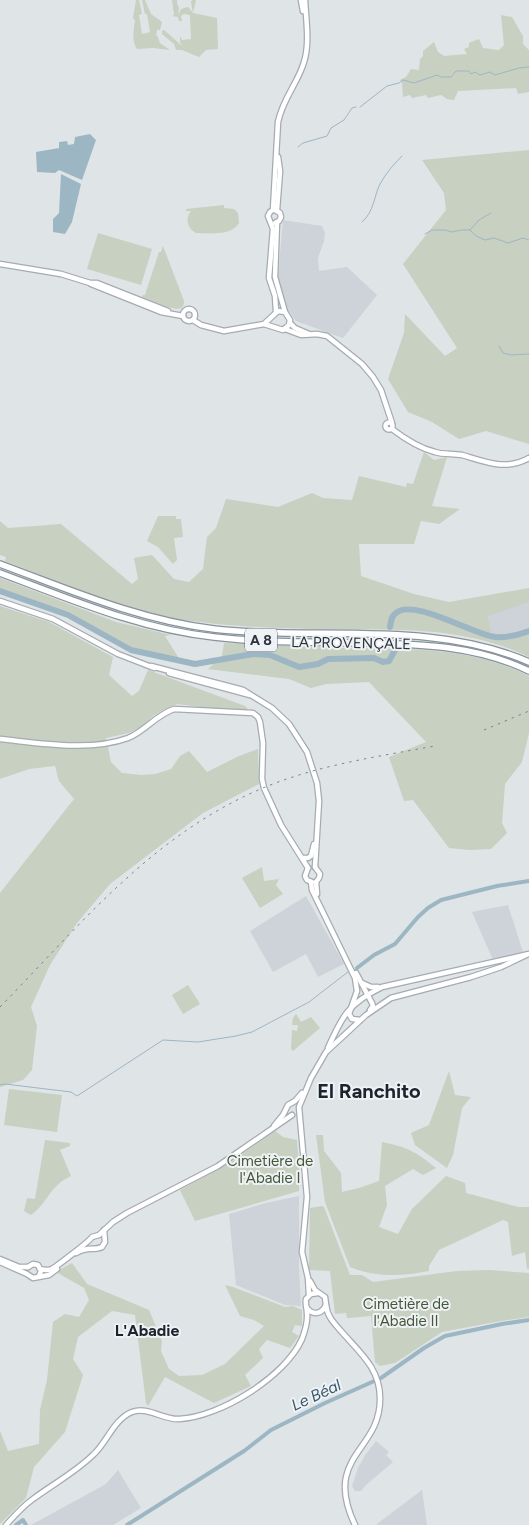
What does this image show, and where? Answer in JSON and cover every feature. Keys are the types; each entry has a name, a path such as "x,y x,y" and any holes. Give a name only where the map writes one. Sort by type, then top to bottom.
{"highway":[{"name":"LA PROVENÇALE","path":"0,564 117,608 195,627 258,632 435,638 484,646 529,662"},
{"name":"LA PROVENÇALE","path":"0,573 106,613 174,631 253,640 406,644 447,647 481,653 529,671"}],"main road":[{"path":"301,0 306,20"},
{"path":"275,210 280,172 277,147 278,122 282,108 304,62 307,42 305,0"},
{"path":"264,324 276,312 275,296 269,278 272,240 271,222 268,216 270,212 275,210"},
{"path":"275,210 280,213 281,217 277,222 275,276 285,312 290,317 290,323 285,329"},
{"path":"271,222 277,222"},
{"path":"0,264 61,274 90,283 97,283 168,310 168,314 183,316"},
{"path":"183,316 186,310 191,310 195,315 193,320"},
{"path":"276,312 285,312"},
{"path":"183,316 186,321 190,322 193,320 201,325 224,331 264,324 277,329 285,329 301,336 327,336 362,364 377,384 388,409 391,425 403,437 436,452 460,455 489,464 509,465 529,458"},
{"path":"272,318 273,326"},
{"path":"290,323 300,331 313,335"},
{"path":"0,601 53,619 118,654 202,682 252,695 285,719 307,752 315,774 318,793 315,867 320,874 319,878 313,882 312,890 356,982 357,991 350,1008 338,1026 304,1091 299,1109 307,1197 302,1252 308,1278 309,1295 306,1301 306,1326"},
{"path":"0,739 75,746 107,743 129,737 164,712 174,709 252,713 258,717 263,743 262,779 264,788 280,823 303,858 308,868 305,876 313,882 373,1006 366,1015"},
{"path":"303,858 311,856 316,841"},
{"path":"308,868 315,867"},
{"path":"350,1008 367,994 382,987 527,954"},
{"path":"326,1052 366,1015 391,998 471,977 501,967 527,954"},
{"path":"361,982 371,987 382,987"},
{"path":"350,1008 350,1017 360,1020"},
{"path":"272,1129 289,1104 304,1091"},
{"path":"293,1102 299,1109"},
{"path":"286,1109 300,1124"},
{"path":"101,1237 104,1230 113,1222 218,1166 299,1109"},
{"path":"0,1261 19,1267 28,1267 34,1264 40,1269 52,1269 94,1236 101,1237"},
{"path":"0,1261 33,1278 51,1274 81,1250 102,1247 104,1242 101,1237"},
{"path":"90,1241 93,1248"},
{"path":"27,1274 28,1267"},
{"path":"39,1276 40,1269"},
{"path":"308,1278 318,1293 325,1297 331,1319 368,1362 375,1373 378,1383 380,1403 377,1419 352,1461 344,1484 347,1505 355,1525"},
{"path":"309,1295 318,1293"},
{"path":"6,1525 33,1498 93,1456 125,1416 145,1411 173,1419 184,1419 216,1410 237,1401 253,1391 287,1361 300,1343 310,1318 326,1305"},
{"path":"307,1308 312,1313 317,1313 331,1319"}],"shaded area":[{"path":"283,220 322,226 325,233 318,258 319,271 347,267 377,295 343,338 296,321 286,307 278,277"},
{"path":"529,602 529,641 526,634 500,637 490,634 488,615"},
{"path":"306,896 344,964 318,977 306,954 273,972 250,931"},
{"path":"508,905 523,952 493,960 472,912"},
{"path":"299,1196 301,1306 285,1305 236,1285 229,1214"},
{"path":"376,1441 389,1452 386,1455 393,1462 361,1491 355,1491 352,1486 358,1468"},
{"path":"118,1470 141,1508 113,1525 31,1525 106,1484"},
{"path":"422,1490 427,1525 377,1525 377,1524"}],"green space":[{"path":"136,0 139,0 142,14 139,15 142,34 150,32 142,0 145,0 151,14 162,22 156,36 160,43 170,50 137,49 133,39 135,20 133,18"},
{"path":"172,0 177,0 178,15 181,9 188,7 193,13 217,18 218,49 206,50 199,57 182,50 176,50 174,44 162,34 162,31 164,30 182,45 180,43 180,36 182,40 191,39 190,15 184,14 181,16 182,21 179,21 178,17 172,16 174,15"},
{"path":"196,0 193,13 191,2"},
{"path":"501,15 512,17 523,36 523,44 529,50 529,92 518,94 516,88 458,91 454,100 447,99 441,95 428,98 426,95 412,98 410,95 403,97 400,80 406,77 411,69 419,70 423,51 434,42 438,52 444,56 467,54 464,49 469,47 469,43 479,39 483,48 499,50 504,45"},
{"path":"529,150 529,444 486,431 459,439 432,422 408,412 388,379 404,333 405,314 445,356 457,348 403,264 446,210 444,193 422,160"},
{"path":"224,205 224,208 234,209 238,213 239,223 231,230 226,232 196,233 189,226 188,220 191,211 186,211 186,209"},
{"path":"98,233 152,249 141,285 87,269"},
{"path":"163,246 184,301 184,305 178,309 142,297 145,295 159,252 161,252"},
{"path":"424,452 434,460 447,457 432,506 460,509 439,524 421,521 414,544 359,544 361,576 414,594 449,602 529,588 529,602 488,616 491,634 500,637 527,634 529,657 503,646 477,639 423,631 256,627 214,624 175,618 150,613 101,598 5,561 6,557 0,555 0,521 8,528 61,524 132,584 138,579 134,558 152,555 174,579 189,582 203,569 207,537 216,528 226,499 278,507 312,493 323,498 352,500 359,476 406,487 407,483 413,484"},
{"path":"158,516 176,516 176,519 181,519 183,537 174,538 177,560 173,564 158,547 147,541"},
{"path":"0,578 116,622 171,635 165,636 180,660 128,646 62,611 0,589"},
{"path":"0,606 49,622 113,657 109,675 132,696 139,691 148,670 245,706 248,709 217,709 177,704 153,716 141,727 129,733 106,738 111,762 122,773 155,774 171,769 180,756 189,751 207,772 258,749 259,784 203,813 110,884 77,923 50,965 31,1007 37,1026 32,1070 23,1080 0,1087 0,893 74,799 59,781 55,766 29,769 0,779"},
{"path":"224,643 437,651 484,659 507,666 529,676 529,733 522,762 505,784 502,823 507,833 491,849 449,848 413,800 404,801 389,757 426,742 369,682 326,684 311,688 289,679 208,669 222,656"},
{"path":"262,867 264,881 279,879 276,885 283,894 260,908 242,878"},
{"path":"188,985 200,1004 183,1014 172,995"},
{"path":"296,1014 301,1022 311,1017 320,1028 293,1051 291,1049 292,1030 297,1031 298,1025 292,1025"},
{"path":"449,1071 455,1095 471,1097 462,1108 453,1155 447,1168 415,1145 411,1133 429,1125"},
{"path":"9,1089 62,1095 57,1132 4,1125"},
{"name":"Cimetière de l'Abadie I","path":"275,1131 283,1137 297,1140 299,1191 195,1221 180,1190 228,1164"},
{"path":"316,1135 323,1135 324,1151 341,1173 342,1192 379,1181 382,1142 411,1151 436,1168 423,1175 413,1169 385,1186 387,1205 379,1227 398,1234 412,1209 446,1176 465,1183 466,1193 518,1207 529,1207 529,1269 527,1269 525,1252 512,1256 508,1222 503,1220 439,1250 429,1266 429,1271 389,1275 369,1273 350,1267 325,1202"},
{"path":"45,1140 70,1143 70,1146 60,1150 71,1176 58,1185 31,1215 24,1211 27,1198 35,1199"},
{"name":"Cimetière de l'Abadie II","path":"322,1206 350,1275 362,1275 373,1282 457,1271 489,1270 529,1273 529,1317 442,1332 395,1363 380,1366 375,1362 371,1316 347,1318 346,1313 335,1314 330,1271 309,1270 310,1208"},
{"path":"72,1263 87,1284 149,1310 162,1341 161,1351 169,1369 179,1376 202,1375 225,1364 264,1326 254,1320 240,1316 225,1285 285,1307 293,1306 302,1310 302,1326 295,1325 292,1332 299,1336 290,1348 267,1340 259,1349 263,1358 245,1375 251,1386 214,1403 165,1377 148,1406 146,1403 135,1315 112,1311 78,1337 73,1359 83,1375 65,1432 34,1467 26,1498 0,1524 0,1431 8,1451 39,1444 40,1410 47,1380 53,1322 65,1314 79,1317 89,1300 84,1288 56,1272"}],"water":[{"path":"90,134 96,140 82,180 59,170 55,173 37,172 36,152 59,148 59,142 67,141 68,145 74,144 75,137"},
{"path":"61,174 81,184 72,222 65,234 53,232 53,219 59,213"}],"waterway":[{"path":"360,107 387,86 403,80 414,83 437,75 451,77 456,71 469,71 471,74 475,72 480,75 490,72 495,75 529,67"},
{"path":"298,147 303,143 327,136 331,128 344,120 352,108 356,107"},
{"path":"362,222 369,214 382,180 402,156"},
{"path":"470,230 479,220 491,213"},
{"path":"425,234 432,230 451,232 470,230 476,236 485,240 494,238 508,243 523,238 529,240"},
{"path":"499,346 503,353 511,355 529,354"},
{"path":"0,591 68,615 131,650 195,664 253,654 270,655 299,667 318,664 328,659 374,658 383,662 389,661 395,650"},
{"path":"390,627 393,616 396,613 404,610 415,610 429,613 495,637 512,636 529,631"},
{"path":"357,968 374,955 395,944 418,917 441,900 497,886 529,881"},
{"path":"0,1085 71,1092 77,1096 163,1040 198,1042 252,1032 309,1002 348,972"},
{"name":"Le Béal","path":"127,1525 244,1451 271,1430 381,1378 445,1336 529,1320"},
{"name":"Le Béal","path":"16,1525 23,1520 26,1525"}],"railway":[{"path":"484,730 529,711"},
{"path":"0,1007 118,886 182,833 218,810 256,791 299,775 367,758 435,746"}],"district":[{"name":"El Ranchito","path":"369,1091"},
{"name":"L'Abadie","path":"147,1330"}]}
